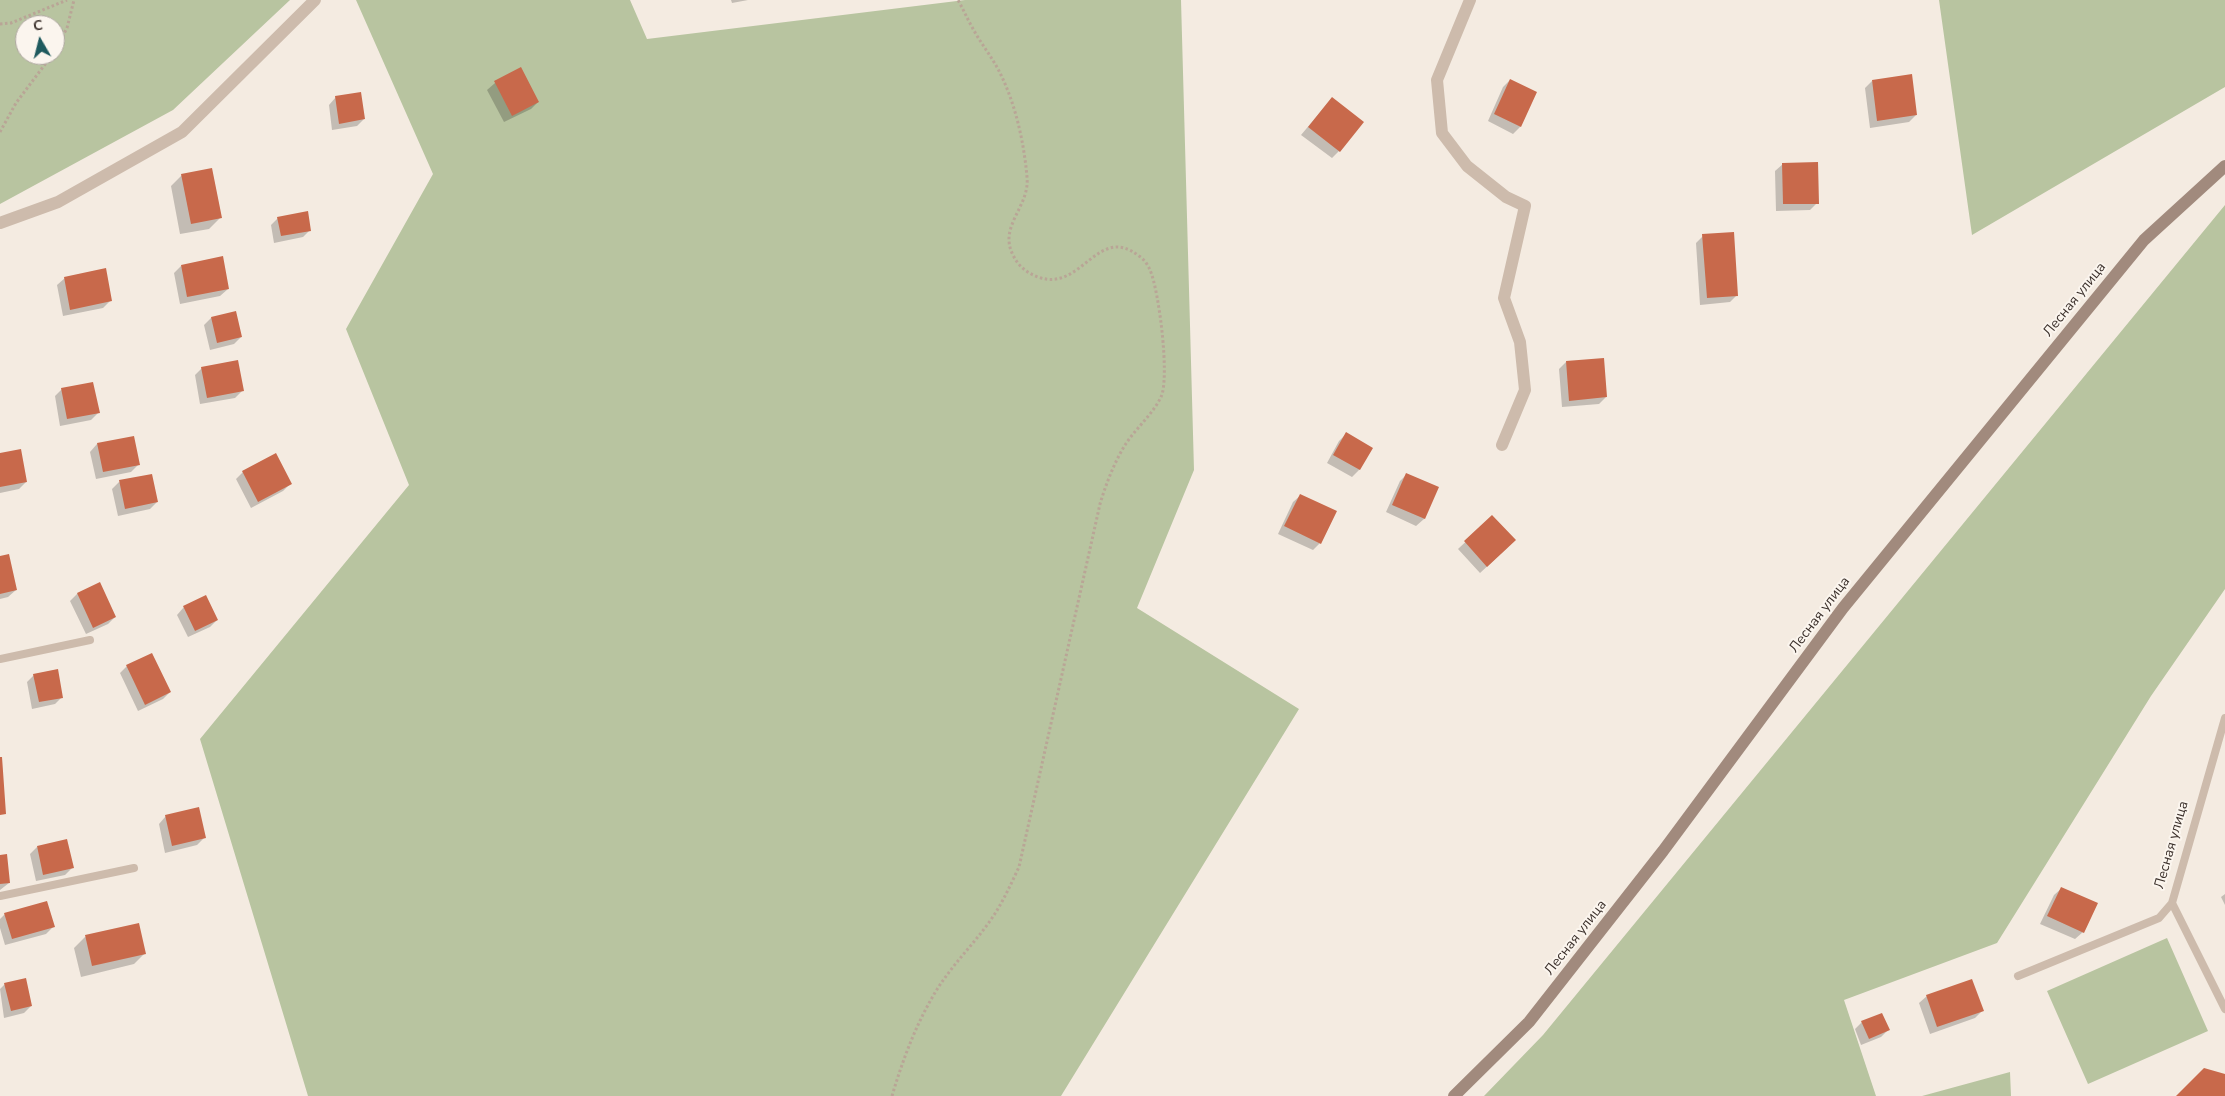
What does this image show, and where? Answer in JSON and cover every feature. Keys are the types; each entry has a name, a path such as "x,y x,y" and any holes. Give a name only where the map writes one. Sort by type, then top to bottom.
{"main road":[{"name":"Лесная улица","path":"1454,1096 1529,1022 1664,851 1843,608 2144,240 2225,166"}],"street":[{"path":"0,223 58,202 182,132 315,0"},
{"path":"1470,0 1437,80 1442,133 1467,166 1506,197 1525,206 1504,298 1520,342 1525,390 1502,445"}],"lane":[{"path":"0,659 90,640"},
{"name":"Лесная улица","path":"2018,976 2159,918 2172,903 2225,718"},
{"path":"0,896 134,868"},
{"path":"2172,903 2225,1009"}],"path":[{"path":"0,24 12,23 67,0"},
{"path":"65,32 74,0"},
{"path":"892,1096 908,1046 921,1018 955,964 990,922 1002,904 1019,867 1100,504 1107,482 1124,446 1145,417 1153,410 1162,395 1164,354 1153,277 1145,261 1130,250 1121,248 1102,250 1094,254 1072,274 1053,280 1033,276 1017,262 1012,253 1009,231 1012,221 1024,201 1027,178 1018,119 1002,77 971,27 958,0"},
{"path":"0,132 16,103 44,65"}],"green space":[{"path":"0,0 290,0 173,110 0,204"},
{"path":"356,0 630,0 647,39 965,0 1181,0 1194,470 1137,608 1299,709 1061,1096 308,1096 200,739 409,485 346,329 433,174"},
{"path":"1939,0 2225,0 2225,87 1972,235"},
{"path":"2225,205 2225,589 2151,696 1997,943 1844,1000 1876,1096 1484,1096 1543,1035"},
{"path":"2167,938 2208,1031 2088,1084 2047,991"},
{"path":"2010,1072 2011,1096 1922,1096"}],"building":[{"path":"521,67 539,102 512,116 494,81"},
{"path":"1912,74 1917,115 1877,121 1872,80"},
{"path":"1510,79 1537,92 1521,127 1494,114"},
{"path":"361,92 365,119 339,124 335,96"},
{"path":"1332,97 1364,122 1340,152 1308,127"},
{"path":"1818,162 1819,204 1783,204 1782,163"},
{"path":"212,168 222,218 191,224 181,174"},
{"path":"308,211 311,231 281,236 277,217"},
{"path":"1734,232 1738,296 1707,298 1702,234"},
{"path":"223,256 229,289 187,297 181,265"},
{"path":"106,268 112,301 70,310 64,277"},
{"path":"236,311 242,337 217,343 211,317"},
{"path":"1604,358 1607,397 1569,401 1566,361"},
{"path":"238,360 244,391 207,398 201,367"},
{"path":"93,382 100,413 67,419 61,388"},
{"path":"1346,432 1373,448 1360,470 1333,455"},
{"path":"134,436 140,465 103,472 97,443"},
{"path":"21,449 27,482 0,487 0,453"},
{"path":"276,453 292,484 258,502 242,471"},
{"path":"1406,473 1439,487 1425,519 1392,505"},
{"path":"152,474 158,502 125,509 119,480"},
{"path":"1300,494 1337,511 1321,544 1284,526"},
{"path":"1492,515 1516,540 1487,567 1464,541"},
{"path":"9,554 17,590 0,594 0,556"},
{"path":"100,582 116,617 93,628 77,593"},
{"path":"206,595 218,620 195,631 183,606"},
{"path":"152,653 171,692 145,705 126,665"},
{"path":"58,669 63,698 39,702 33,674"},
{"path":"0,757 2,757 6,814 0,815"},
{"path":"199,807 206,838 172,846 165,815"},
{"path":"67,839 74,868 43,875 37,846"},
{"path":"7,854 10,883 0,884 0,855"},
{"path":"2061,887 2098,903 2084,933 2047,916"},
{"path":"47,901 55,927 12,939 4,913"},
{"path":"139,923 146,954 92,966 85,935"},
{"path":"26,978 32,1006 11,1011 4,983"},
{"path":"1972,979 1984,1011 1937,1027 1926,995"},
{"path":"1882,1013 1890,1030 1869,1039 1861,1021"},
{"path":"2204,1068 2225,1074 2225,1096 2176,1096"}]}
